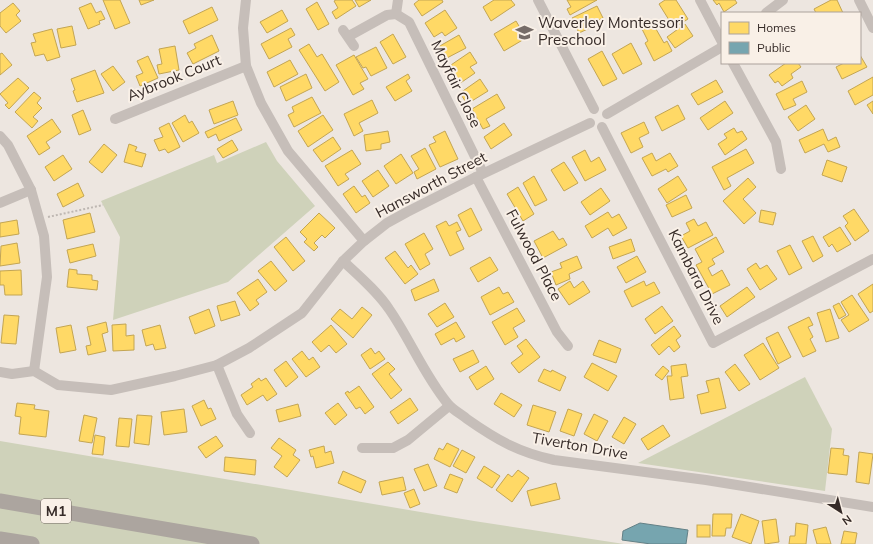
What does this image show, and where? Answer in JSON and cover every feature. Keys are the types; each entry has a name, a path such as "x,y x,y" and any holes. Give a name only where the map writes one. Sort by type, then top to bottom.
{"highway":[{"name":"M1","path":"0,501 252,544"},
{"path":"0,539 32,544"}],"street":[{"path":"246,0 243,28 246,66 261,103 288,151 364,241"},
{"path":"354,46 346,33 387,16 396,14 398,0"},
{"path":"538,0 594,109"},
{"path":"700,0 721,40"},
{"path":"767,12 783,0"},
{"path":"859,0 873,28"},
{"name":"Mayfair Close","path":"396,14 409,22 479,175"},
{"path":"606,114 721,48"},
{"path":"734,64 776,142 781,170"},
{"name":"Aybrook Court","path":"115,119 246,66"},
{"path":"594,109 600,109 606,114 607,121 602,127 595,127 588,120 589,114 594,109"},
{"name":"Hansworth Street","path":"34,371 58,385 111,390 217,365 249,348 302,313 343,261 364,241 387,223 479,175 590,123"},
{"name":"Kambara Drive","path":"602,127 713,344 873,259"},
{"path":"0,136 8,145 32,190 44,236 47,277 34,371 12,374 0,372"},
{"name":"Fulwood Place","path":"479,175 557,332 568,346"},
{"path":"0,203 32,190"},
{"name":"Tiverton Drive","path":"343,261 389,308 434,384 449,406 491,436 532,456 706,480 873,507"},
{"path":"217,365 237,414 250,433"},
{"path":"362,448 392,448 408,440 449,406"}],"path":[{"path":"39,219 103,205"}],"green space":[{"path":"266,142 277,161 315,206 228,282 113,320 120,237 101,201 214,155 217,163"},
{"path":"805,377 832,429 825,491 638,463"},
{"path":"0,441 474,521 624,544 0,544"}],"building: Homes":[{"path":"103,0 120,0 130,23 115,29"},
{"path":"139,0 154,0 141,5"},
{"path":"352,0 356,6 336,19 332,12 338,8 334,1"},
{"path":"355,0 371,0 359,7"},
{"path":"419,0 442,0 443,2 422,16 414,4"},
{"path":"494,0 511,0 515,5 491,21 483,7"},
{"path":"567,0 597,0 570,15 567,9 571,7"},
{"path":"665,0 676,0 688,19 674,28 659,4"},
{"path":"713,0 735,0 737,3 724,12 719,3 717,5"},
{"path":"831,0 837,0 843,12 816,12 814,9"},
{"path":"317,2 329,24 318,30 306,9"},
{"path":"13,3 20,11 16,15 21,21 6,33 0,26 0,13"},
{"path":"91,3 96,13 101,11 105,19 99,21 100,24 88,29 79,8"},
{"path":"597,6 603,18 590,24 592,27 579,33 572,18"},
{"path":"212,7 218,20 189,34 183,21"},
{"path":"282,10 288,21 267,33 260,22"},
{"path":"445,10 457,28 445,36 442,32 434,37 425,23"},
{"path":"516,21 526,38 504,51 494,34"},
{"path":"652,22 664,43 667,41 672,51 654,61 645,43 648,41 641,27"},
{"path":"685,24 693,36 675,48 667,37"},
{"path":"72,26 76,45 61,48 57,29"},
{"path":"291,28 295,35 288,39 292,47 269,59 261,44"},
{"path":"52,29 60,57 47,61 44,54 35,56 31,43 36,42 33,34"},
{"path":"393,34 406,57 393,64 380,42"},
{"path":"212,35 219,51 193,64 187,53 196,48 194,44"},
{"path":"459,35 466,48 445,59 438,47"},
{"path":"631,43 642,64 623,74 612,54"},
{"path":"309,44 317,57 322,54 339,82 325,91 299,50"},
{"path":"175,46 179,70 159,74 157,65 162,64 159,49"},
{"path":"376,47 387,68 371,76 366,67 363,68 356,57"},
{"path":"602,51 617,79 603,86 588,59"},
{"path":"470,52 477,63 470,67 475,73 459,84 448,67"},
{"path":"2,53 12,65 0,75 0,54"},
{"path":"354,55 368,79 360,83 364,89 353,95 336,65"},
{"path":"148,56 158,78 140,86 136,76 143,73 137,61"},
{"path":"861,57 867,67 842,79 836,67 842,64 861,64"},
{"path":"290,60 298,74 274,87 267,72"},
{"path":"785,64 799,64 801,67 791,74 793,78 782,86 778,81 775,83 769,75"},
{"path":"113,66 125,82 113,91 101,74"},
{"path":"95,70 104,93 77,102 71,79"},
{"path":"306,74 312,88 286,101 280,87"},
{"path":"408,74 410,78 406,81 412,91 395,101 386,87"},
{"path":"873,77 873,95 855,105 848,91"},
{"path":"18,78 29,88 9,109 5,105 8,103 0,94"},
{"path":"480,79 488,91 467,104 460,93"},
{"path":"716,80 723,92 698,105 691,94"},
{"path":"802,81 807,92 793,99 796,105 784,110 776,94"},
{"path":"34,92 41,98 37,103 42,108 33,117 38,121 32,128 15,112"},
{"path":"497,94 505,108 486,119 490,126 483,129 472,109"},
{"path":"312,97 321,113 294,127 288,115 294,112 292,107"},
{"path":"372,100 378,113 359,123 363,131 354,136 344,114"},
{"path":"233,101 238,115 214,124 209,110"},
{"path":"725,101 733,113 708,130 700,118"},
{"path":"873,101 873,114 867,105"},
{"path":"678,105 685,119 662,131 655,117"},
{"path":"806,105 815,119 798,131 788,117"},
{"path":"83,110 91,130 79,135 72,115"},
{"path":"185,115 189,123 192,121 199,133 183,142 172,123"},
{"path":"323,115 333,130 308,147 298,131"},
{"path":"236,118 242,130 219,141 216,134 208,138 205,132"},
{"path":"52,119 61,132 46,142 50,148 39,155 27,136"},
{"path":"644,122 649,133 639,138 643,147 631,153 621,133"},
{"path":"169,123 180,147 168,153 165,149 159,151 154,140 163,137 159,128"},
{"path":"504,123 512,135 491,149 484,137"},
{"path":"734,128 737,133 742,131 747,139 725,155 718,144 727,138 724,134"},
{"path":"823,129 828,141 836,137 840,147 828,152 824,144 805,153 799,140"},
{"path":"388,131 390,142 381,144 381,149 366,151 364,135"},
{"path":"445,131 458,159 440,167 429,145 436,142 433,137"},
{"path":"333,137 341,149 322,162 313,150"},
{"path":"232,140 238,150 223,158 217,149"},
{"path":"104,144 117,155 102,173 89,162"},
{"path":"129,144 137,147 135,151 146,154 142,167 124,162"},
{"path":"425,148 436,169 417,179 414,172 419,169 411,156"},
{"path":"746,149 754,163 727,178 731,186 724,190 712,167"},
{"path":"352,150 361,164 345,174 349,179 338,186 325,166"},
{"path":"585,150 591,162 599,157 606,170 585,181 572,157"},
{"path":"652,153 656,161 670,153 678,166 668,172 666,169 652,176 642,158"},
{"path":"401,154 413,173 396,184 384,166"},
{"path":"63,155 72,169 54,181 45,167"},
{"path":"827,160 847,167 842,182 822,175"},
{"path":"564,162 578,183 564,191 551,170"},
{"path":"378,170 389,186 373,197 362,181"},
{"path":"534,176 547,200 535,206 523,183"},
{"path":"678,176 687,190 667,203 658,189"},
{"path":"748,178 756,187 743,199 756,213 744,224 723,201"},
{"path":"78,183 84,196 63,207 57,194"},
{"path":"354,186 362,197 365,195 370,203 356,213 343,194"},
{"path":"518,187 534,214 523,221 507,194"},
{"path":"601,188 610,201 590,215 581,202"},
{"path":"686,195 692,208 672,217 666,205"},
{"path":"471,208 482,230 469,237 458,215"},
{"path":"854,209 869,231 855,241 845,226 848,223 843,216"},
{"path":"761,210 776,213 773,225 759,222"},
{"path":"608,212 612,218 619,214 627,228 613,236 608,228 592,238 585,226"},
{"path":"90,213 95,232 67,239 63,220"},
{"path":"319,213 335,228 325,238 322,235 314,243 318,247 314,251 304,242 307,239 300,232"},
{"path":"694,219 698,226 706,222 713,235 688,248 681,236 690,231 686,223"},
{"path":"17,220 19,234 0,237 0,223"},
{"path":"446,221 449,226 457,222 461,230 456,232 464,249 450,256 436,226"},
{"path":"840,227 851,244 837,252 832,244 829,247 823,237"},
{"path":"553,231 559,240 563,238 567,245 543,258 534,241"},
{"path":"424,233 433,249 425,254 430,264 420,270 405,244"},
{"path":"813,236 823,256 813,262 802,241"},
{"path":"286,237 305,261 293,271 274,247"},
{"path":"716,237 724,252 712,259 715,264 708,268 712,276 722,270 730,285 712,294 696,265 702,262 695,249"},
{"path":"631,239 635,251 613,259 609,247"},
{"path":"17,243 20,263 0,266 1,246"},
{"path":"93,244 96,256 70,263 67,250"},
{"path":"790,245 802,268 789,275 777,251"},
{"path":"395,251 408,268 411,265 418,274 405,284 385,258"},
{"path":"577,256 582,268 569,274 570,279 556,285 551,272 562,268 560,263"},
{"path":"637,256 646,272 626,283 617,267"},
{"path":"490,257 498,270 478,282 470,268"},
{"path":"271,261 287,281 275,291 258,271"},
{"path":"756,263 760,269 767,265 777,279 760,290 747,269"},
{"path":"69,269 77,270 77,274 92,275 92,280 98,281 97,290 67,287"},
{"path":"21,270 22,295 5,295 4,285 0,285 0,271"},
{"path":"258,279 267,292 256,300 259,304 250,311 237,293"},
{"path":"434,279 439,291 415,301 411,290"},
{"path":"570,281 574,288 583,281 590,292 569,305 558,289"},
{"path":"644,281 646,286 654,282 660,293 632,307 624,291"},
{"path":"873,284 873,311 870,313 858,294"},
{"path":"499,287 503,294 508,292 514,302 490,315 481,297"},
{"path":"747,287 755,297 727,317 720,306"},
{"path":"852,295 869,320 849,332 841,320 849,315 841,302"},
{"path":"235,301 240,315 221,321 217,306"},
{"path":"445,303 454,317 437,327 428,314"},
{"path":"839,303 846,315 839,319 833,306"},
{"path":"662,306 673,321 655,334 645,319"},
{"path":"362,307 372,315 353,338 331,319 340,309 352,319"},
{"path":"517,308 525,321 513,328 518,337 505,345 492,322"},
{"path":"209,309 215,326 195,334 189,317"},
{"path":"830,309 839,338 826,342 817,313"},
{"path":"4,315 19,316 16,344 1,343"},
{"path":"809,317 813,325 808,327 813,337 810,339 816,351 803,357 788,327"},
{"path":"106,322 108,332 102,334 106,351 88,355 86,346 91,345 87,327"},
{"path":"456,322 465,337 456,342 454,338 441,345 435,334"},
{"path":"126,324 126,336 134,335 134,350 113,351 112,325"},
{"path":"71,325 76,350 60,353 56,328"},
{"path":"160,325 166,348 155,350 153,344 146,346 142,330"},
{"path":"331,325 347,344 336,353 329,345 321,352 312,342"},
{"path":"674,326 681,336 676,340 680,347 674,352 669,346 659,355 651,345"},
{"path":"778,332 791,357 778,364 766,338"},
{"path":"526,339 540,357 519,373 511,363 523,354 517,346"},
{"path":"599,340 621,349 616,363 593,355"},
{"path":"763,343 779,368 760,380 744,355"},
{"path":"371,348 375,354 379,351 385,359 370,369 361,355"},
{"path":"473,350 479,362 460,372 453,359"},
{"path":"302,351 309,360 313,357 320,367 306,377 292,359"},
{"path":"286,361 298,377 286,387 274,370"},
{"path":"388,362 395,369 389,374 402,390 391,399 372,374"},
{"path":"592,363 617,376 608,391 584,377"},
{"path":"686,364 688,376 681,377 684,398 670,400 667,376 672,376 671,366"},
{"path":"735,364 750,384 739,391 725,372"},
{"path":"486,366 494,379 477,390 469,377"},
{"path":"663,366 669,371 662,380 655,375"},
{"path":"544,369 551,372 552,370 566,377 560,391 538,381"},
{"path":"259,378 261,381 266,378 277,394 267,401 263,395 247,405 241,395 253,387 251,384"},
{"path":"719,378 726,408 701,414 697,395 709,392 706,381"},
{"path":"359,386 374,407 365,414 360,407 356,409 345,393 348,391 349,393"},
{"path":"501,393 522,405 514,417 494,404"},
{"path":"410,398 418,410 398,424 390,412"},
{"path":"204,400 208,409 211,408 216,419 201,426 192,406"},
{"path":"17,403 35,405 34,409 49,411 46,437 19,434 21,417 15,416"},
{"path":"338,403 347,415 335,425 325,413"},
{"path":"298,404 301,416 279,422 276,410"},
{"path":"533,405 556,412 549,432 527,425"},
{"path":"184,409 187,432 164,435 161,412"},
{"path":"568,409 582,414 574,436 560,431"},
{"path":"594,414 608,421 597,441 584,434"},
{"path":"84,415 97,418 92,443 79,441"},
{"path":"137,415 152,416 149,445 134,443"},
{"path":"624,417 636,424 624,444 612,437"},
{"path":"119,418 132,419 129,447 116,446"},
{"path":"663,425 670,436 648,450 641,439"},
{"path":"95,435 105,437 103,455 92,454"},
{"path":"216,436 223,446 206,458 198,447"},
{"path":"279,438 296,450 293,455 300,460 287,477 274,467 282,456 271,448"},
{"path":"447,443 459,449 450,467 434,459 439,448 443,450"},
{"path":"324,446 325,453 331,451 334,463 316,468 313,456 311,457 309,450"},
{"path":"831,448 844,449 843,455 849,456 847,475 828,473"},
{"path":"462,450 475,457 466,473 453,466"},
{"path":"859,452 873,454 869,484 856,482"},
{"path":"225,457 256,460 255,475 224,471"},
{"path":"428,464 437,486 424,491 414,469"},
{"path":"484,466 500,476 492,488 477,478"},
{"path":"518,470 529,478 512,502 496,490 508,474 512,477"},
{"path":"343,471 366,481 361,493 338,483"},
{"path":"450,474 463,479 457,493 444,488"},
{"path":"403,477 406,490 382,495 379,482"},
{"path":"556,483 560,499 531,506 527,491"},
{"path":"414,489 420,504 410,508 404,493"},
{"path":"713,514 732,514 731,528 726,528 725,536 712,536"},
{"path":"741,514 759,521 751,544 732,537"},
{"path":"776,519 779,542 765,544 762,521"},
{"path":"796,523 808,525 806,544 789,544 790,536 795,536"},
{"path":"697,525 710,525 710,537 697,537"},
{"path":"826,527 831,544 817,544 813,530"},
{"path":"844,531 857,533 855,544 841,544"}],"building: Public":[{"path":"640,523 688,530 686,544 651,544 622,540 623,531"}],"place":[{"name":"Waverley Montessori Preschool","path":"525,32"}]}
